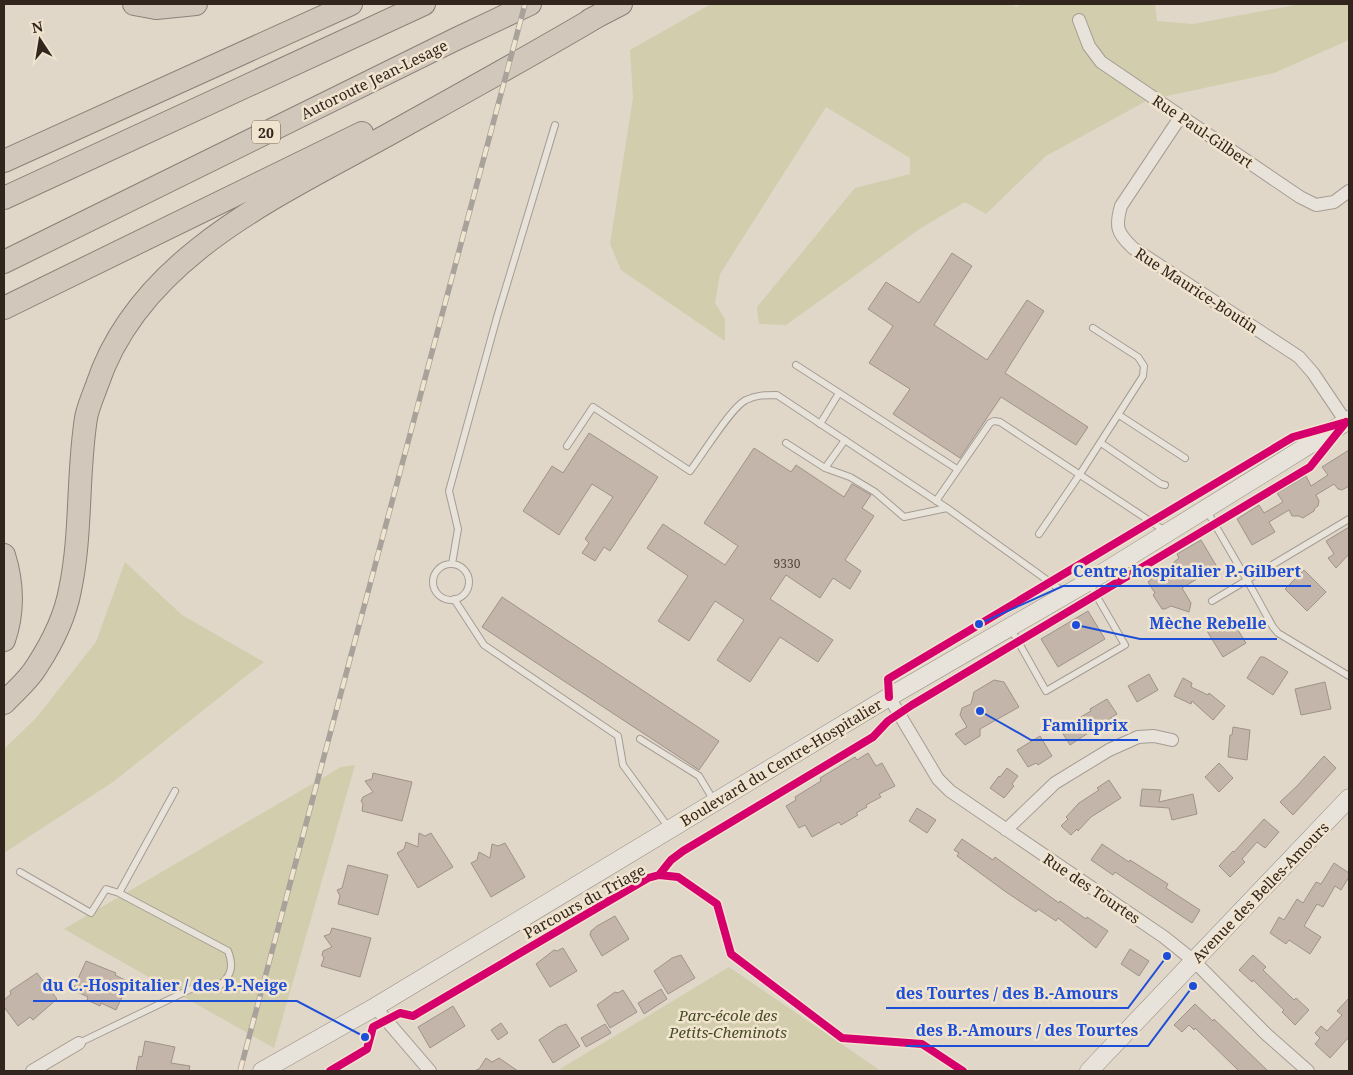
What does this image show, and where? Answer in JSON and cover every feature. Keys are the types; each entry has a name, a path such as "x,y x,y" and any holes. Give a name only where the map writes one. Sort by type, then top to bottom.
{"highway":[{"path":"134,4 156,8 196,4"},
{"path":"4,161 352,4"},
{"path":"4,198 424,4"},
{"name":"Autoroute Jean-Lesage","path":"4,262 530,4"},
{"path":"4,308 612,8"},
{"path":"4,703 36,669 63,616 70,590 76,551 87,416 97,382 110,351 131,316 160,283 202,246 254,210 531,56 612,8"},
{"path":"4,555 10,574 12,596 10,623 4,640"}],"street":[{"name":"Rue Paul-Gilbert","path":"1079,20 1089,46 1101,62 1300,196 1316,205 1334,202 1349,191"},
{"name":"Rue Maurice-Boutin","path":"1181,116 1121,206 1117,222 1121,237 1133,248 1299,357 1348,421"},
{"name":"Boulevard du Centre-Hospitalier","path":"262,1071 375,1007 889,697 1088,582 1348,421"},
{"name":"Rue des Tourtes","path":"889,697 938,779 950,791 1164,937 1194,962 1266,1034 1308,1071"},
{"path":"1006,830 1055,783 1109,750 1138,737 1154,736 1172,740"},
{"name":"Avenue des Belles-Amours","path":"1089,1071 1349,798"},
{"path":"375,1007 430,1071"},
{"path":"32,1071 79,1043"}],"lane":[{"path":"452,564 458,529 449,491 497,317 555,125"},
{"path":"1039,534 1144,376 1144,366 1138,357 1093,328"},
{"path":"796,365 957,469"},
{"path":"820,424 839,393"},
{"path":"567,446 593,407 690,472 728,417 744,400 759,395 777,395 947,508 1067,594"},
{"path":"1119,415 1185,458"},
{"path":"936,501 984,431 994,421 1000,422 1168,533"},
{"path":"826,468 845,440"},
{"path":"786,443 826,468 850,477 875,492 904,517 947,508"},
{"path":"1100,443 1165,485"},
{"path":"1206,510 1272,627 1278,633 1349,676"},
{"path":"1212,601 1349,519"},
{"path":"444,564 452,564 461,566 465,570 469,581 466,592 462,596 446,599 440,597 433,588 433,576 439,567 444,564"},
{"path":"1010,628 1046,691 1125,645 1088,582"},
{"path":"454,599 484,645 618,736 623,765 670,829"},
{"path":"640,738 698,776 715,802"},
{"path":"118,893 175,791"},
{"path":"20,872 91,914 106,889 118,893 228,950 232,961 225,982 216,990 195,987 79,1043"}],"green space":[{"path":"711,4 1012,4 1017,7 1021,4 1155,4 1157,21 1193,24 1301,4 1349,4 1349,40 1274,73 1148,100 1046,156 986,214 965,202 921,228 786,325 759,324 757,307 855,188 910,174 910,158 826,107 720,274 715,303 725,319 725,341 621,270 610,244 633,98 630,50"},
{"path":"125,562 182,615 264,662 113,782 4,853 4,749 36,718 96,642"},
{"path":"355,765 274,1048 64,929 341,767"},
{"name":"Parc-école des Petits-Cheminots","path":"729,967 881,1071 562,1071 560,1069"}],"building":[{"path":"952,253 972,266 934,325 987,360 1027,300 1044,311 1005,373 1088,427 1076,445 1001,397 960,458 893,414 910,389 869,363 893,326 868,309 886,282 919,303"},
{"path":"589,433 658,477 610,551 604,547 595,561 582,553 589,543 585,539 613,497 592,484 559,535 523,511 552,466 563,473"},
{"path":"754,448 791,472 796,465 844,497 852,484 871,495 862,508 874,516 845,560 861,571 850,589 833,578 820,598 786,575 770,599 833,640 818,662 780,637 750,682 717,660 744,620 715,601 689,641 658,621 688,576 647,548 663,524 725,565 738,546 704,523"},
{"path":"1349,450 1349,486 1342,490 1338,489 1334,484 1316,495 1319,501 1318,506 1303,518 1292,516 1289,510 1269,522 1275,532 1252,545 1237,519 1259,505 1264,513 1283,502 1277,493 1306,476 1311,486 1328,475 1322,467"},
{"path":"1349,527 1349,554 1336,568 1328,558 1334,554 1326,541"},
{"path":"1201,540 1217,567 1182,588 1191,603 1189,612 1171,606 1162,609 1153,595 1155,593 1148,582 1154,577 1156,570 1162,572 1179,558 1177,554"},
{"path":"1304,570 1326,592 1307,611 1285,589"},
{"path":"502,597 719,741 699,770 482,627"},
{"path":"1088,611 1105,639 1058,667 1041,639"},
{"path":"1230,617 1246,643 1223,657 1207,631"},
{"path":"1260,657 1264,657 1288,672 1273,695 1247,678"},
{"path":"1149,674 1158,690 1137,702 1128,686"},
{"path":"1183,678 1192,683 1191,687 1208,695 1209,693 1225,706 1213,720 1192,701 1191,704 1174,696"},
{"path":"994,680 1004,682 1019,707 980,729 980,736 965,745 955,734 967,727 960,715 962,708 971,704 974,692"},
{"path":"1325,682 1331,709 1301,715 1295,689"},
{"path":"1107,699 1117,714 1070,745 1060,729 1091,711 1090,709"},
{"path":"1233,727 1250,730 1247,760 1228,757 1230,735 1232,735"},
{"path":"1040,736 1052,756 1038,765 1036,763 1028,767 1017,750"},
{"path":"868,753 876,766 882,763 895,786 879,794 881,797 866,805 867,807 856,813 858,815 841,825 839,822 812,837 805,825 799,828 786,806 796,800 795,797 821,781 820,778 855,757 857,760"},
{"path":"1324,756 1336,768 1293,815 1280,802"},
{"path":"1219,763 1233,778 1219,792 1205,777"},
{"path":"1007,768 1018,776 1012,784 1014,786 1004,798 990,788"},
{"path":"373,773 412,782 402,821 362,811 363,804 361,801 363,797 373,792 365,781 372,779"},
{"path":"1109,780 1121,798 1091,817 1078,831 1077,829 1071,835 1061,826 1068,819 1066,817 1079,803 1099,790 1097,788"},
{"path":"1142,789 1161,790 1159,802 1193,794 1197,814 1172,820 1169,808 1140,806"},
{"path":"917,808 936,820 927,833 909,821"},
{"path":"1264,819 1279,832 1265,848 1257,842 1242,859 1245,862 1230,877 1219,866"},
{"path":"419,833 425,836 431,833 453,867 418,888 397,853 404,849 406,842 418,847"},
{"path":"962,839 993,860 995,857 1059,903 1060,901 1108,931 1096,948 1058,918 1056,921 1038,909 1036,912 957,856 959,853 954,850"},
{"path":"505,843 525,877 491,897 471,863 477,860 479,852 490,858 492,844 498,846"},
{"path":"1102,844 1168,884 1166,888 1200,910 1192,923 1115,872 1113,875 1091,860"},
{"path":"1334,863 1349,873 1349,877 1341,890 1335,886 1323,907 1317,904 1304,926 1321,937 1310,954 1289,940 1286,944 1270,933 1279,917 1284,920 1297,899 1303,903 1316,882 1321,884"},
{"path":"348,865 388,875 378,915 338,904 340,896 337,890 342,888"},
{"path":"615,916 629,939 602,956 590,935 591,931"},
{"path":"332,928 371,938 360,977 321,966 324,958 322,955 323,951 332,947 324,936 330,934"},
{"path":"563,948 577,971 550,987 536,964 554,950 557,951"},
{"path":"1130,949 1149,961 1139,976 1121,964"},
{"path":"681,955 695,978 668,994 654,971 672,958"},
{"path":"1253,955 1266,967 1263,970 1294,1000 1296,998 1309,1010 1295,1025 1282,1012 1284,1010 1253,980 1252,982 1239,970"},
{"path":"86,961 116,973 115,975 129,982 116,1010 101,1003 100,1006 87,1000 88,997 73,990"},
{"path":"37,973 57,999 33,1020 30,1017 18,1026 4,1007 4,1000 11,994 10,991"},
{"path":"661,989 667,999 644,1014 638,1003"},
{"path":"623,990 637,1012 610,1028 597,1005 615,992 618,993"},
{"path":"1349,998 1349,1037 1330,1058 1315,1044 1320,1038 1315,1033 1321,1026 1327,1031 1342,1015 1337,1011"},
{"path":"1195,1004 1213,1021 1214,1019 1268,1071 1239,1071 1195,1028 1194,1030 1189,1025 1182,1032 1174,1025"},
{"path":"453,1006 465,1026 430,1048 418,1027"},
{"path":"501,1023 508,1033 498,1040 491,1030"},
{"path":"566,1024 580,1046 553,1063 539,1040"},
{"path":"605,1024 611,1033 586,1047 581,1038"},
{"path":"145,1041 175,1047 171,1063 190,1066 189,1071 136,1071 139,1056 142,1057"},
{"path":"486,1058 492,1062 499,1058 518,1071 474,1071 479,1069"}],"railway":[{"path":"240,1071 525,4"}],"cycle path":[{"path":"889,697 888,679 1293,437 1346,422"},
{"path":"659,875 671,860 683,851 873,737 888,721 912,705 1310,467 1346,422"},
{"name":"Parcours du Triage","path":"330,1071 367,1049 373,1027 400,1013 413,1016 648,878 659,875 678,877 717,904 731,954 842,1038 922,1044 963,1071"}],"place":[{"name":"Centre hospitalier P.-Gilbert","path":"979,624"},
{"name":"Mèche Rebelle","path":"1076,625"},
{"name":"Familiprix","path":"980,711"},
{"name":"des Tourtes / des B.-Amours","path":"1167,956"},
{"name":"des B.-Amours / des Tourtes","path":"1193,986"},
{"name":"du C.-Hospitalier / des P.-Neige","path":"365,1037"}]}
